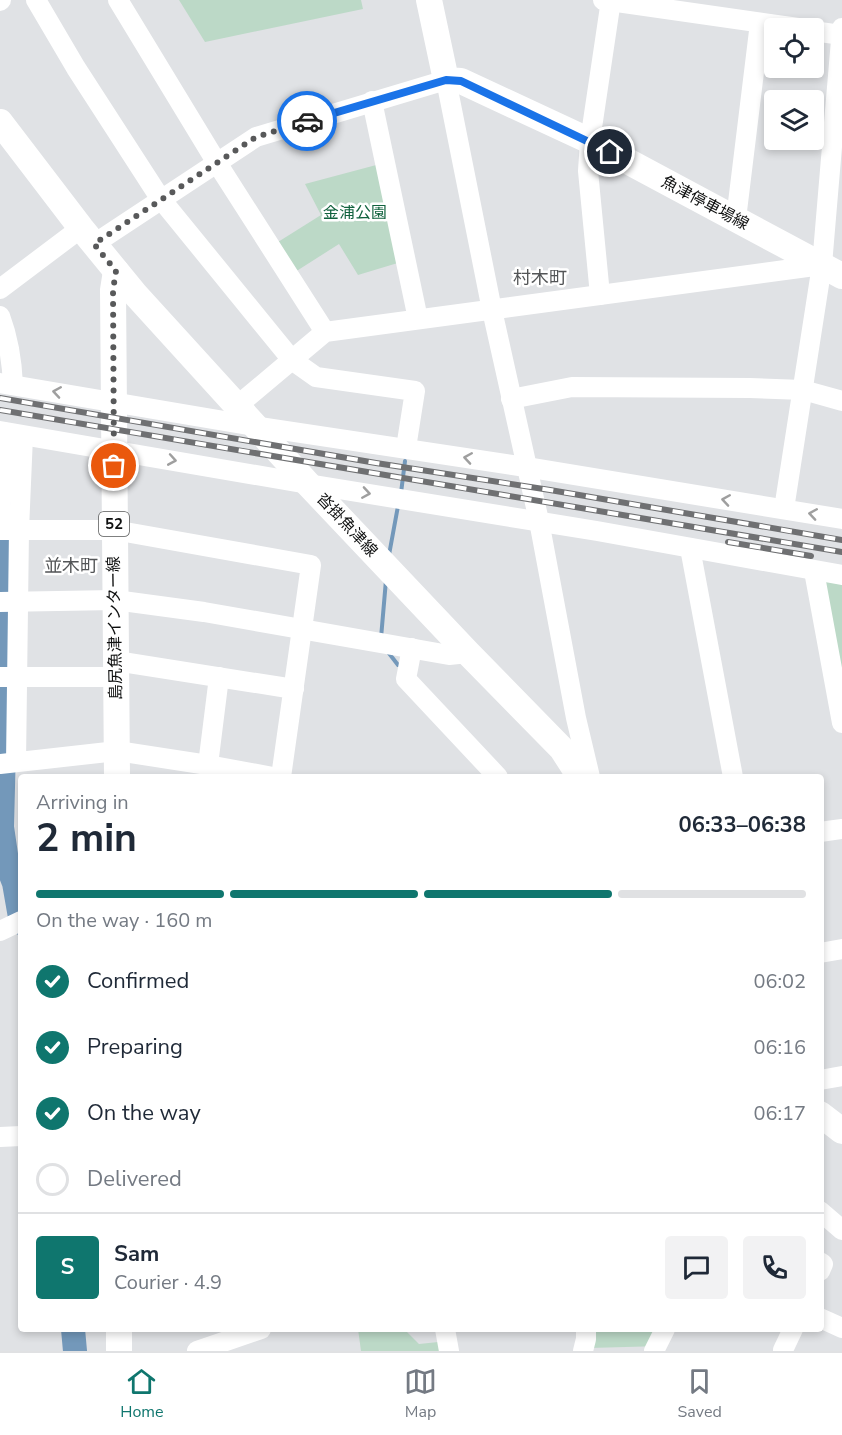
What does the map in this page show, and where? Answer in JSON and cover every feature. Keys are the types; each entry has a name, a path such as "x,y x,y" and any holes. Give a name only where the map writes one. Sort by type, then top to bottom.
{"main road":[{"path":"429,0 446,80"},
{"name":"魚津停車場線","path":"446,80 461,81 590,141 832,270"},
{"path":"0,122 116,271"},
{"name":"島尻魚津インター線","path":"116,271 113,290 117,774"},
{"name":"沓掛魚津線","path":"116,271 308,484 562,749 578,774"},
{"path":"824,1117 842,1131"},
{"path":"119,1332 119,1351"}],"street":[{"path":"36,0 76,68 160,198 292,360 316,377 415,391 406,448"},
{"path":"118,0 217,163 325,332"},
{"path":"600,296 588,171 609,0 764,24"},
{"path":"736,219 760,23"},
{"path":"784,509 803,390 832,270 842,28"},
{"path":"824,33 842,35"},
{"path":"0,289 87,236 160,198 256,137 446,80 492,310 539,521 576,718 589,774"},
{"path":"372,101 418,320"},
{"path":"237,406 325,332 600,296 832,270"},
{"path":"0,316 8,337 11,354 6,384 254,426 526,466 842,519"},
{"path":"511,399 572,387 803,390 842,401"},
{"path":"256,774 117,752 8,763 10,602 2,431 539,521 842,575"},
{"path":"8,529 23,436"},
{"path":"8,529 114,530 311,565 281,774"},
{"path":"690,548 732,774"},
{"path":"814,571 842,723"},
{"path":"10,602 115,600 204,612 449,654 468,653"},
{"path":"412,648 406,680 495,774"},
{"path":"9,677 116,669 219,677 294,689"},
{"path":"207,765 219,677"},
{"path":"824,831 842,829"},
{"path":"0,931 18,922"},
{"path":"824,952 842,949"},
{"path":"824,1079 842,1076"},
{"path":"0,1137 18,1136"},
{"path":"824,1214 842,1230"},
{"path":"824,1320 842,1328"},
{"path":"197,1351 252,1332"},
{"path":"446,1332 449,1351"},
{"path":"583,1351 586,1332"},
{"path":"654,1351 664,1332"},
{"path":"783,1350 792,1332"}],"green space":[{"path":"179,0 361,0 363,9 205,42"},
{"name":"金浦公園","path":"380,164 401,262 358,275 339,244 295,272 278,242 321,215 305,184"},
{"path":"823,580 842,584 842,685"},
{"path":"358,1332 407,1332 419,1344 448,1341 449,1351 361,1351"},
{"path":"590,1332 667,1332 662,1346 589,1348"}],"waterway":[{"path":"401,493 405,461"},
{"path":"389,555 398,506"},
{"path":"10,509 2,827 8,868 14,883 18,906"},
{"path":"381,638 386,580"},
{"path":"388,652 398,665"},
{"path":"73,1332 75,1351"}],"railway":[{"path":"0,398 842,540"},
{"path":"0,410 842,552"},
{"path":"728,542 811,556"}],"way so far":[{"path":"114,466 113,290 116,271 94,244 160,198 256,137 307,121"}],"district":[{"name":"村木町","path":"540,278"},
{"name":"並木町","path":"71,566"}],"route":[{"path":"307,121 446,80 461,81 610,152"}]}
